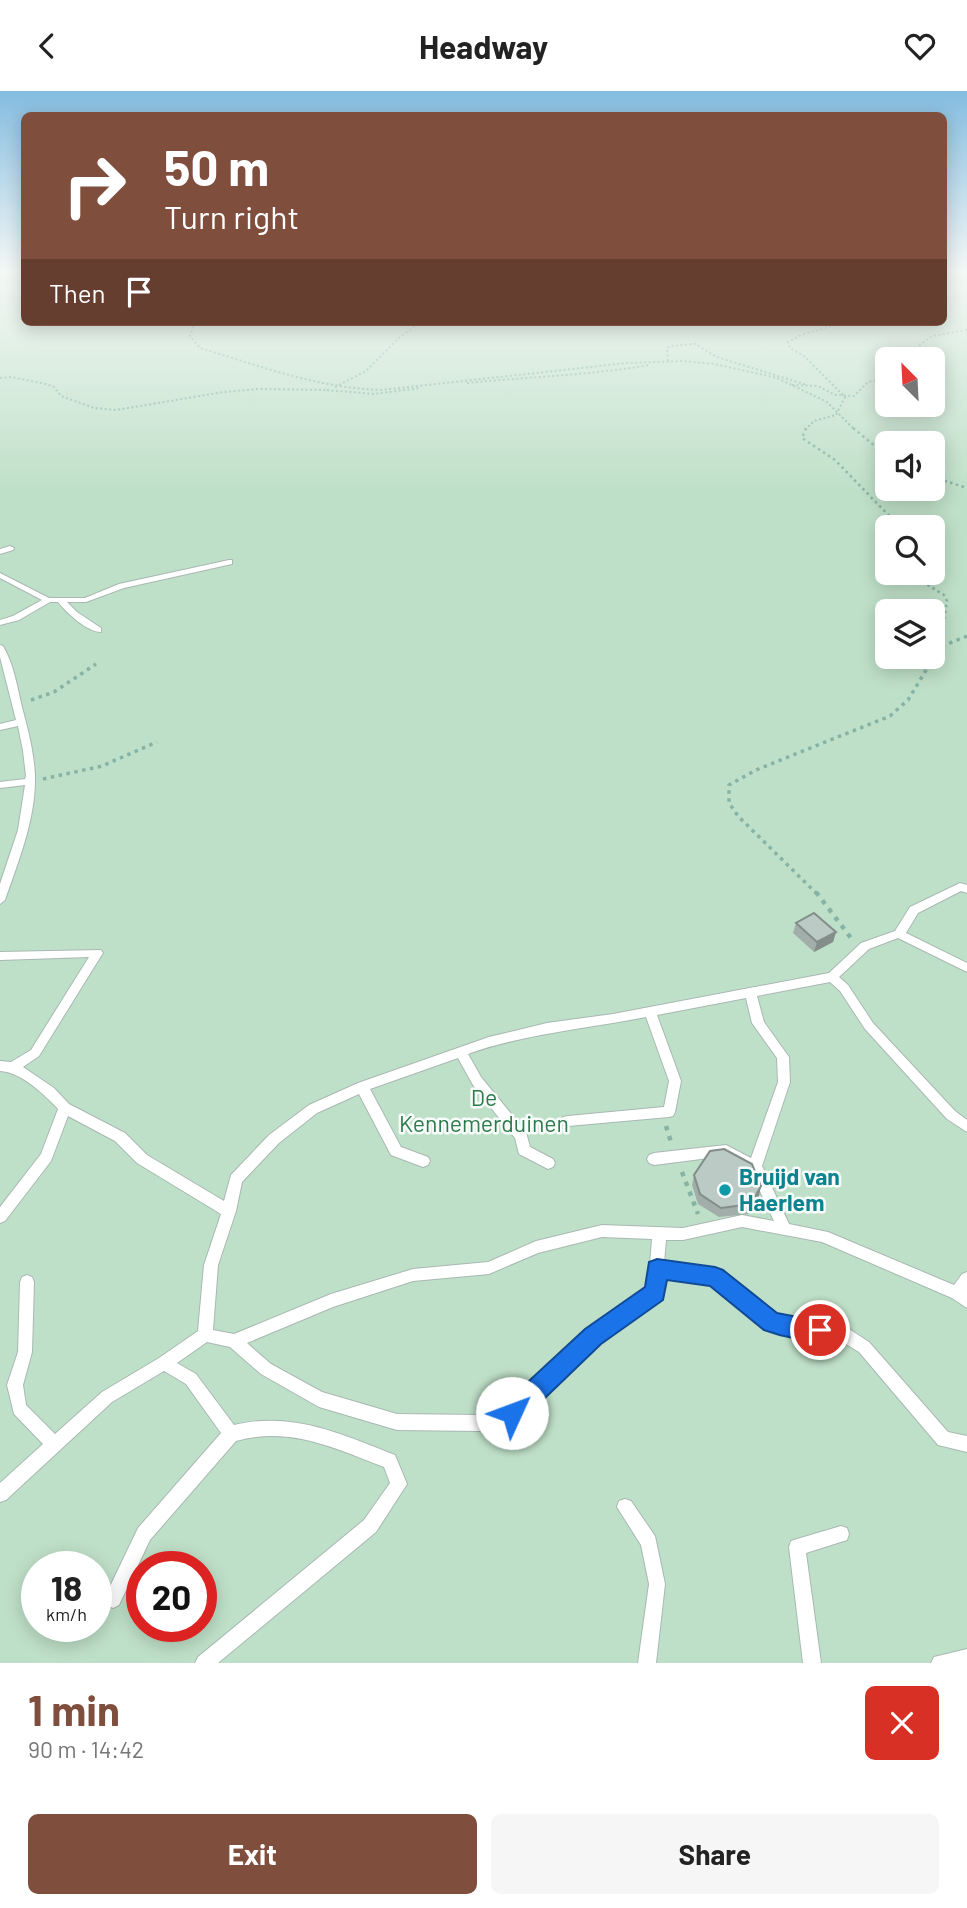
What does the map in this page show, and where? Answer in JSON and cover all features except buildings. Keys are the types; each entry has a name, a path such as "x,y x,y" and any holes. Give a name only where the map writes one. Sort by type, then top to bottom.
{"lane":[{"path":"0,552 10,548"},
{"path":"0,575 48,600 62,602 86,600 122,586 229,562"},
{"path":"0,623 16,618 48,600"},
{"path":"62,602 74,614 98,630"},
{"path":"0,648 7,660 21,722 29,758 30,781 22,834 0,900"},
{"path":"0,727 21,722"},
{"path":"0,785 30,781"},
{"path":"205,1335 211,1265 229,1211 236,1179 274,1139 313,1109 362,1087 489,1042 547,1028 650,1012 832,977 865,946 899,934 914,910 960,887 967,889"},
{"path":"899,934 967,968"},
{"path":"0,956 97,953 36,1053 7,1067"},
{"path":"832,977 844,988 869,1026 951,1115 967,1127"},
{"path":"751,993 758,1023 783,1057 784,1082 755,1166"},
{"path":"568,1121 669,1112 675,1081 650,1012"},
{"path":"461,1052 477,1081 521,1136 524,1150 548,1163"},
{"path":"7,1067 50,1092 65,1108 120,1137 142,1159 229,1211"},
{"path":"362,1087 396,1151 423,1161"},
{"path":"0,1217 46,1157 65,1108"},
{"path":"654,1159 726,1150 755,1166 785,1230"},
{"path":"234,1341 331,1301 413,1275 489,1268 536,1247 602,1231 683,1234 742,1221 823,1236 962,1297 967,1279"},
{"path":"0,1494 107,1397 205,1335 234,1341 265,1369 319,1399 397,1422 481,1423 512,1413 593,1337 655,1293 659,1235"},
{"path":"657,1269 715,1277 772,1322 844,1334 864,1347 944,1439 967,1444"},
{"path":"27,1282 25,1352 15,1385 19,1409 55,1445"},
{"path":"164,1363 191,1379 231,1434"},
{"path":"113,1599 144,1534 231,1434 244,1429 290,1426 388,1461 399,1484 370,1526 204,1663"},
{"path":"625,1507 649,1542 657,1584 647,1663"},
{"path":"812,1663 797,1548 841,1534"},
{"path":"940,1663 967,1658"}],"path":[{"path":"198,345 334,387 381,390 667,362 715,364 777,378 827,402 875,447"},
{"path":"327,390 366,371 392,345"},
{"path":"667,362 670,358 667,348 678,345"},
{"path":"697,345 717,357 845,397 854,396 868,383 875,381"},
{"path":"788,345 804,356 824,378 844,393 845,397"},
{"path":"0,378 11,377 46,384 54,387 61,396 94,408 116,410 224,392 259,389 327,390 350,396 394,394 419,388 568,373 600,373 667,362"},
{"path":"791,385 807,385"},
{"path":"845,397 838,412 817,419 807,426 802,437 814,449 835,460 888,515"},
{"path":"945,481 967,488"},
{"path":"931,585 944,594 947,601 945,614"},
{"path":"945,645 967,636"},
{"path":"17,705 54,692 96,664"},
{"path":"865,946 851,938 825,901 738,816 729,803 729,785 756,771 890,716 908,700 927,669"},
{"path":"30,781 78,773 124,760 157,742"}],"green space":[{"name":"De Kennemerduinen","path":"0,345 967,345 967,1663 0,1663"}],"place":[{"name":"Bruijd van Haerlem","path":"725,1190"}],"route":[{"path":"512,1413 593,1337 655,1293 657,1269 715,1277 772,1322 820,1330"}]}
